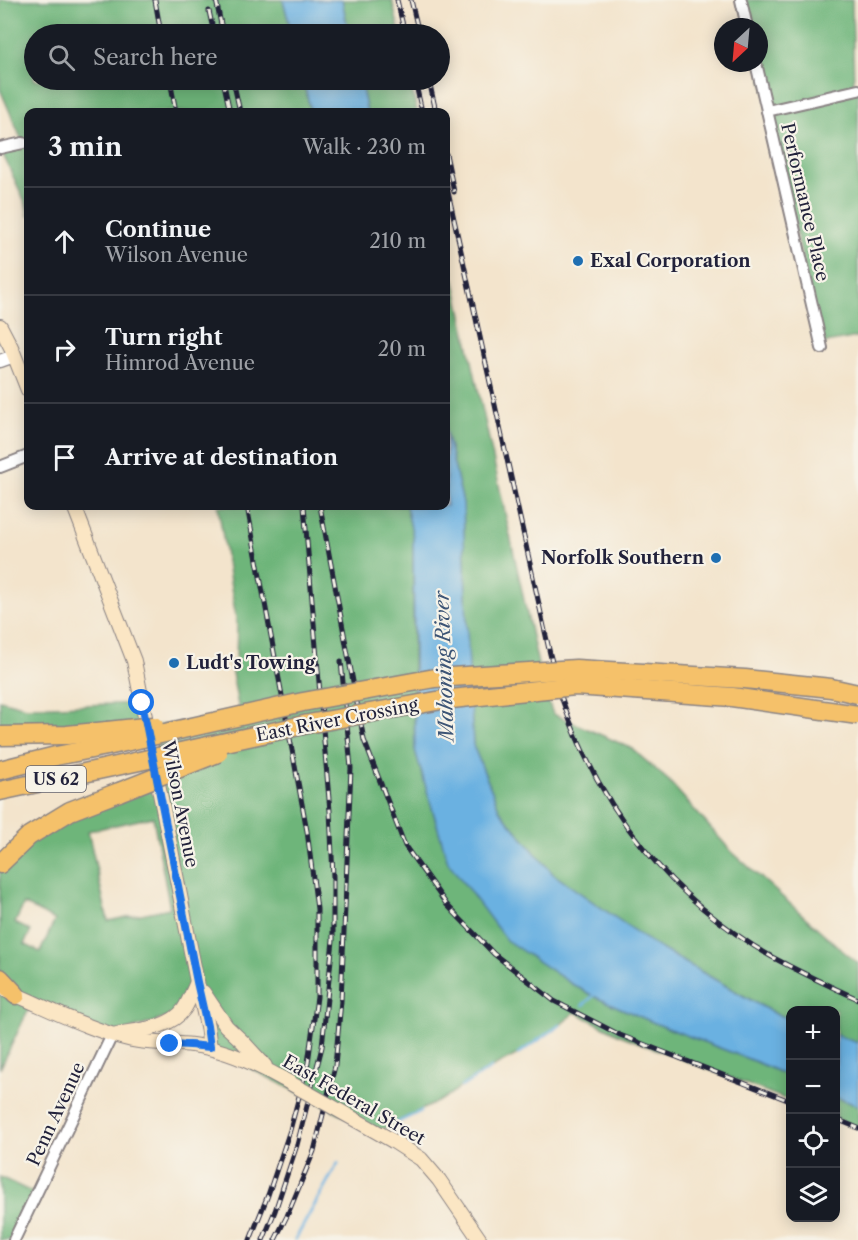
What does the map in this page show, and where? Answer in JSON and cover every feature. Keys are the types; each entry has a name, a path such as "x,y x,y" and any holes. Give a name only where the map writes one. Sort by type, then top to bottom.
{"highway":[{"name":"East River Crossing","path":"107,739 236,718 303,702 435,678 576,669 745,679 831,688 854,696"},
{"name":"East River Crossing","path":"0,791 272,732 442,700 575,686 732,697 858,715"},
{"path":"0,864 30,836 70,812 272,732"},
{"path":"0,736 67,735 107,739"},
{"name":"US 62","path":"0,770 56,756 107,739"},
{"path":"0,978 8,991"}],"main road":[{"path":"0,326 24,380"},
{"name":"Wilson Avenue","path":"76,510 134,661 210,1047"},
{"path":"112,1035 171,1020 184,1008 197,982"},
{"path":"197,982 224,1023 270,1071"},
{"name":"East Federal Street","path":"8,991 112,1035 136,1041 210,1047 270,1071 421,1159 439,1180 480,1240"}],"street":[{"path":"741,0 745,18"},
{"name":"Performance Place","path":"758,72 822,348"},
{"path":"767,111 858,90"},
{"path":"0,148 23,143"},
{"path":"0,361 14,356"},
{"path":"0,467 24,458"},
{"name":"Penn Avenue","path":"14,1240 112,1035"}],"green space":[{"path":"0,0 283,0 289,24 24,24 24,90 306,90 310,108 24,108 24,200 0,148 23,143 0,89"},
{"path":"342,0 392,0 398,24 347,24"},
{"path":"741,0 852,0 854,90 858,90 858,337 821,344 761,72 768,72 768,18 745,18"},
{"path":"362,90 412,90 416,108 366,108"},
{"path":"450,260 543,687 553,714 631,748 668,780 732,852 858,963 858,1043 840,1036 840,1006 786,1006 786,1018 776,1014 656,946 553,874 500,811 473,745 463,503 450,449"},
{"path":"219,510 407,510 413,536 415,750 448,862 507,940 593,996 786,1075 786,1099 620,1035 575,1012 557,1028 518,1054 478,1075 443,1099 377,1132 210,1048 197,984 179,1014 112,1035 32,1002 0,1069 0,864 29,836 157,777 149,737 0,736 0,700 26,707 142,703 144,727 240,716 230,662 236,660 237,625","holes":["153,817 170,908 108,921 88,831","24,904 55,920 40,952 24,944 31,931 15,923"]},
{"path":"840,1099 858,1106 858,1128 840,1121"},
{"path":"0,1177 36,1194 14,1240 0,1240"}],"water":[{"path":"283,0 342,0 347,24 289,24"},
{"path":"306,90 362,90 366,108 310,108"},
{"name":"Mahoning River","path":"450,449 463,503 473,745 500,811 553,874 656,946 775,1014 786,1018 786,1075 593,996 506,940 448,862 415,750 413,536 407,510 450,510"},
{"path":"840,1036 858,1043 858,1106 840,1099"}],"waterway":[{"path":"583,1005 593,996"},
{"path":"518,1054 560,1025"},
{"path":"461,1087 491,1068"},
{"path":"394,1124 421,1111"},
{"path":"295,1240 338,1163"}],"railway":[{"path":"155,0 159,24"},
{"path":"216,0 221,24"},
{"path":"397,0 403,24"},
{"path":"411,0 417,24"},
{"path":"209,11 212,24"},
{"path":"172,90 175,108"},
{"path":"225,90 229,108"},
{"path":"235,90 239,108"},
{"path":"417,90 421,108"},
{"path":"431,90 435,108"},
{"path":"450,173 454,192"},
{"path":"450,201 550,654 563,702 598,780 619,816 644,849 702,908 736,934 772,957 858,999"},
{"path":"248,510 307,831 317,909 317,997 308,1063 290,1130 250,1240"},
{"path":"263,1240 297,1145 322,1047 333,940 330,811 304,510"},
{"path":"321,510 364,740 405,846 447,905 494,954 554,1001 620,1035 786,1099"},
{"path":"275,1240 314,1151 335,1066 341,1001 351,768 341,661"},
{"path":"840,1121 858,1128"}],"place":[{"name":"Exal Corporation","path":"578,261"},
{"name":"Norfolk Southern","path":"716,558"},
{"name":"Ludt's Towing","path":"174,663"}],"route":[{"path":"142,703 210,1047 170,1044"}]}
